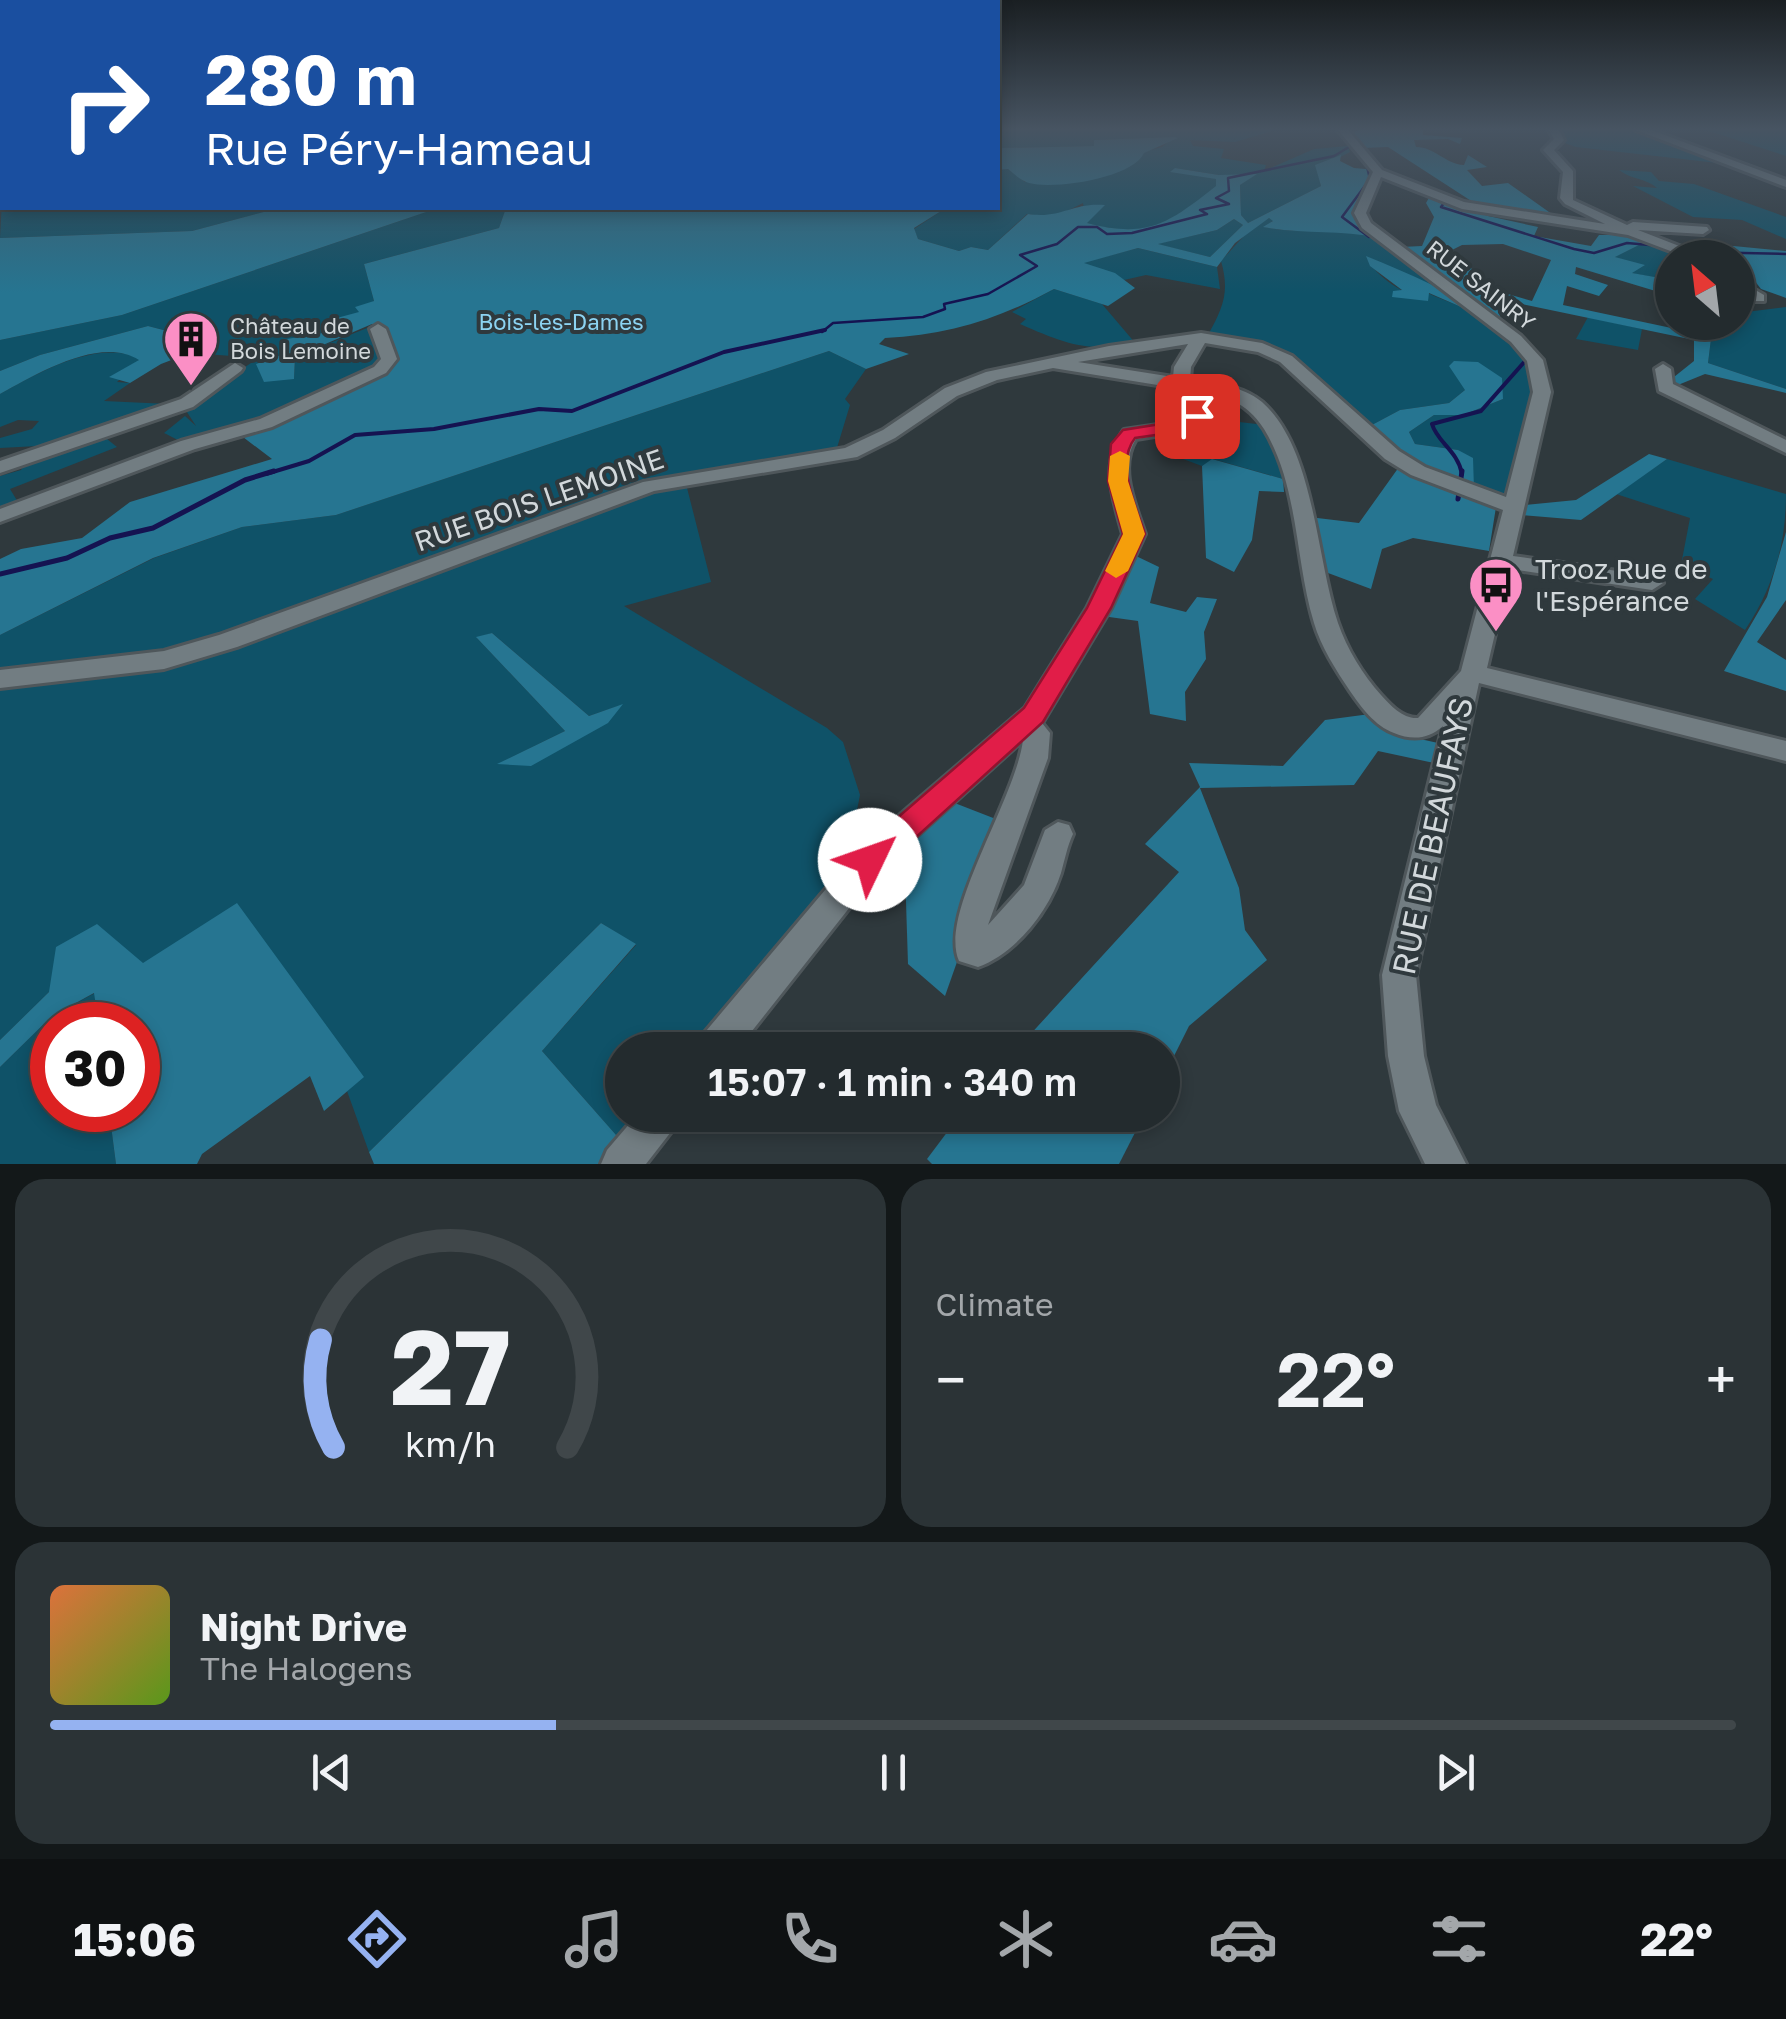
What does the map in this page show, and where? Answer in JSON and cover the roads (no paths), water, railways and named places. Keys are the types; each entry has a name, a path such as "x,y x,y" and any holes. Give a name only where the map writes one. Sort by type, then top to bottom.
{"street":[{"name":"RUE SAINRY","path":"1373,184 1360,213 1366,224 1505,330 1536,360 1542,392 1514,507"},
{"path":"1408,184 1462,206 1621,228 1703,230"},
{"path":"1567,184 1566,198 1621,228 1655,240"},
{"path":"1755,295 1759,298"},
{"path":"0,516 188,445 266,423 380,370 389,358 378,329"},
{"path":"729,1032 870,860 1025,723 1099,608 1134,534 1118,481 1121,444 1130,434 1192,425 1197,416 1180,384 1180,366 1201,338"},
{"name":"RUE BOIS LEMOINE","path":"0,679 164,660 228,641 650,486 850,453 877,441 964,386 1052,363 1201,338 1262,348 1286,359 1392,455 1418,471 1514,507"},
{"path":"1052,363 1235,392 1252,399 1270,422 1291,473 1328,629 1380,714 1396,727 1410,730 1427,726 1453,691 1470,677 1786,751"},
{"path":"0,467 187,402 235,368"},
{"path":"1663,368 1665,387 1786,447"},
{"name":"RUE DE BEAUFAYS","path":"1446,1164 1418,1111 1406,1056 1398,976 1514,507"},
{"path":"1501,561 1652,583"},
{"path":"1025,723 1037,733 1032,780 976,912 967,938 971,950 978,952 995,941 1026,906 1045,876 1058,834"},
{"path":"622,1164 647,1132"}],"waterway":[{"path":"824,330 833,323 923,317 945,309 944,304 988,294 1037,266 1020,255 1057,244 1078,227 1097,227 1107,234 1132,233 1207,214 1200,210 1229,204 1216,198 1229,191 1228,184"},
{"path":"1366,184 1342,217 1369,237"},
{"path":"1399,184 1444,203 1441,207 1574,249 1594,253 1627,243 1655,245"},
{"path":"1755,253 1786,254"},
{"path":"266,474 309,461 355,435 434,429 539,409 572,411 724,352 824,330"},
{"path":"1462,473 1432,424 1481,411 1526,360"},
{"path":"0,574 67,558 110,538 153,528 245,480 274,471"},
{"path":"1458,499 1462,473"}],"place":[{"name":"Château de Bois Lemoine","path":"191,388"},
{"name":"Trooz Rue de l'Espérance","path":"1496,634"}],"park label":[{"name":"Bois-les-Dames","path":"561,322"}]}
